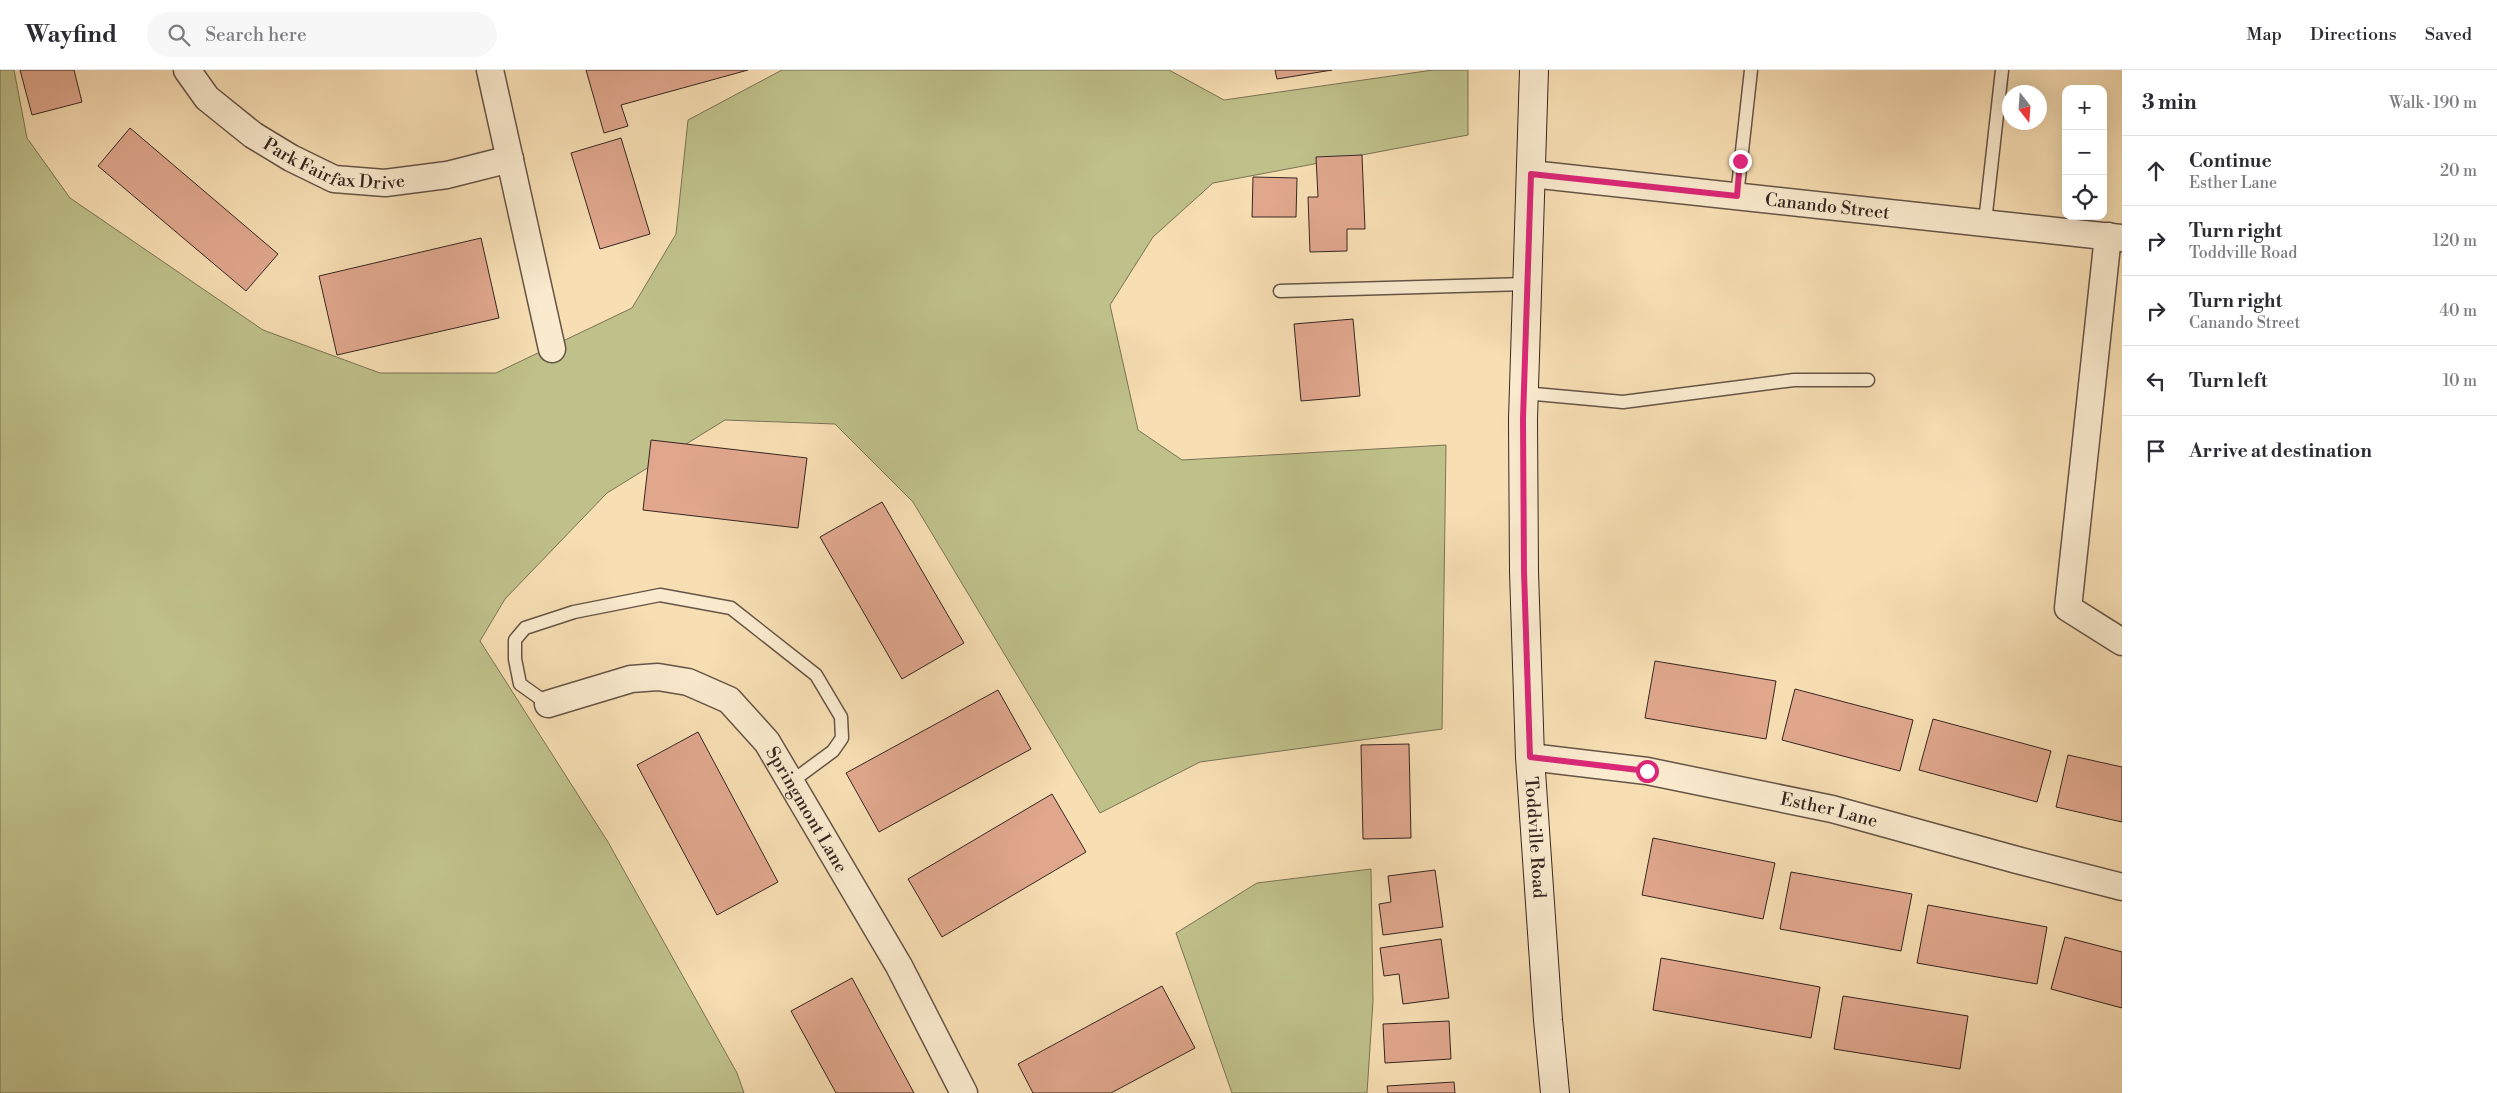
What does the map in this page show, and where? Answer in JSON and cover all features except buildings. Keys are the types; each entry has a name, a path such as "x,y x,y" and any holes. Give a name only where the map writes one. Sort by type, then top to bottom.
{"street":[{"name":"Park Fairfax Drive","path":"187,70 207,98 252,135 291,158 334,179 385,183 447,175 510,159"},
{"path":"490,70 552,349"},
{"name":"Toddville Road","path":"1534,70 1523,393 1524,572 1530,757 1548,1020 1555,1093"},
{"name":"Canando Street","path":"1531,174 2115,237"},
{"path":"2115,237 2068,608 2122,642"},
{"name":"Springmont Lane","path":"548,704 631,680 658,677 688,682 729,700 767,742 899,966 964,1093"},
{"name":"Esther Lane","path":"1530,757 1647,771 1832,809 2122,887"}],"lane":[{"path":"1737,196 1751,70"},
{"path":"1985,222 2002,70"},
{"path":"1280,291 1526,284"},
{"path":"1523,393 1624,402 1794,380 1868,380"},
{"path":"548,704 520,684 515,658 515,640 525,628 574,612 660,595 731,608 816,675 841,717 842,738 833,751 790,782"}],"green space":[{"path":"0,70 14,70 27,138 70,198 263,330 380,373 496,373 632,308 676,234 688,120 782,70 1169,70 1224,100 1433,70 1468,70 1468,135 1213,183 1153,237 1110,305 1138,430 1182,460 1446,445 1442,729 1200,762 1100,813 913,502 835,424 725,420 607,493 505,599 480,641 608,842 737,1073 744,1093 0,1093"},
{"path":"1371,869 1373,1001 1367,1093 1232,1093 1176,933 1257,883"}],"route":[{"path":"1647,771 1530,757 1524,572 1523,419 1531,174 1737,196 1740,161"}]}
